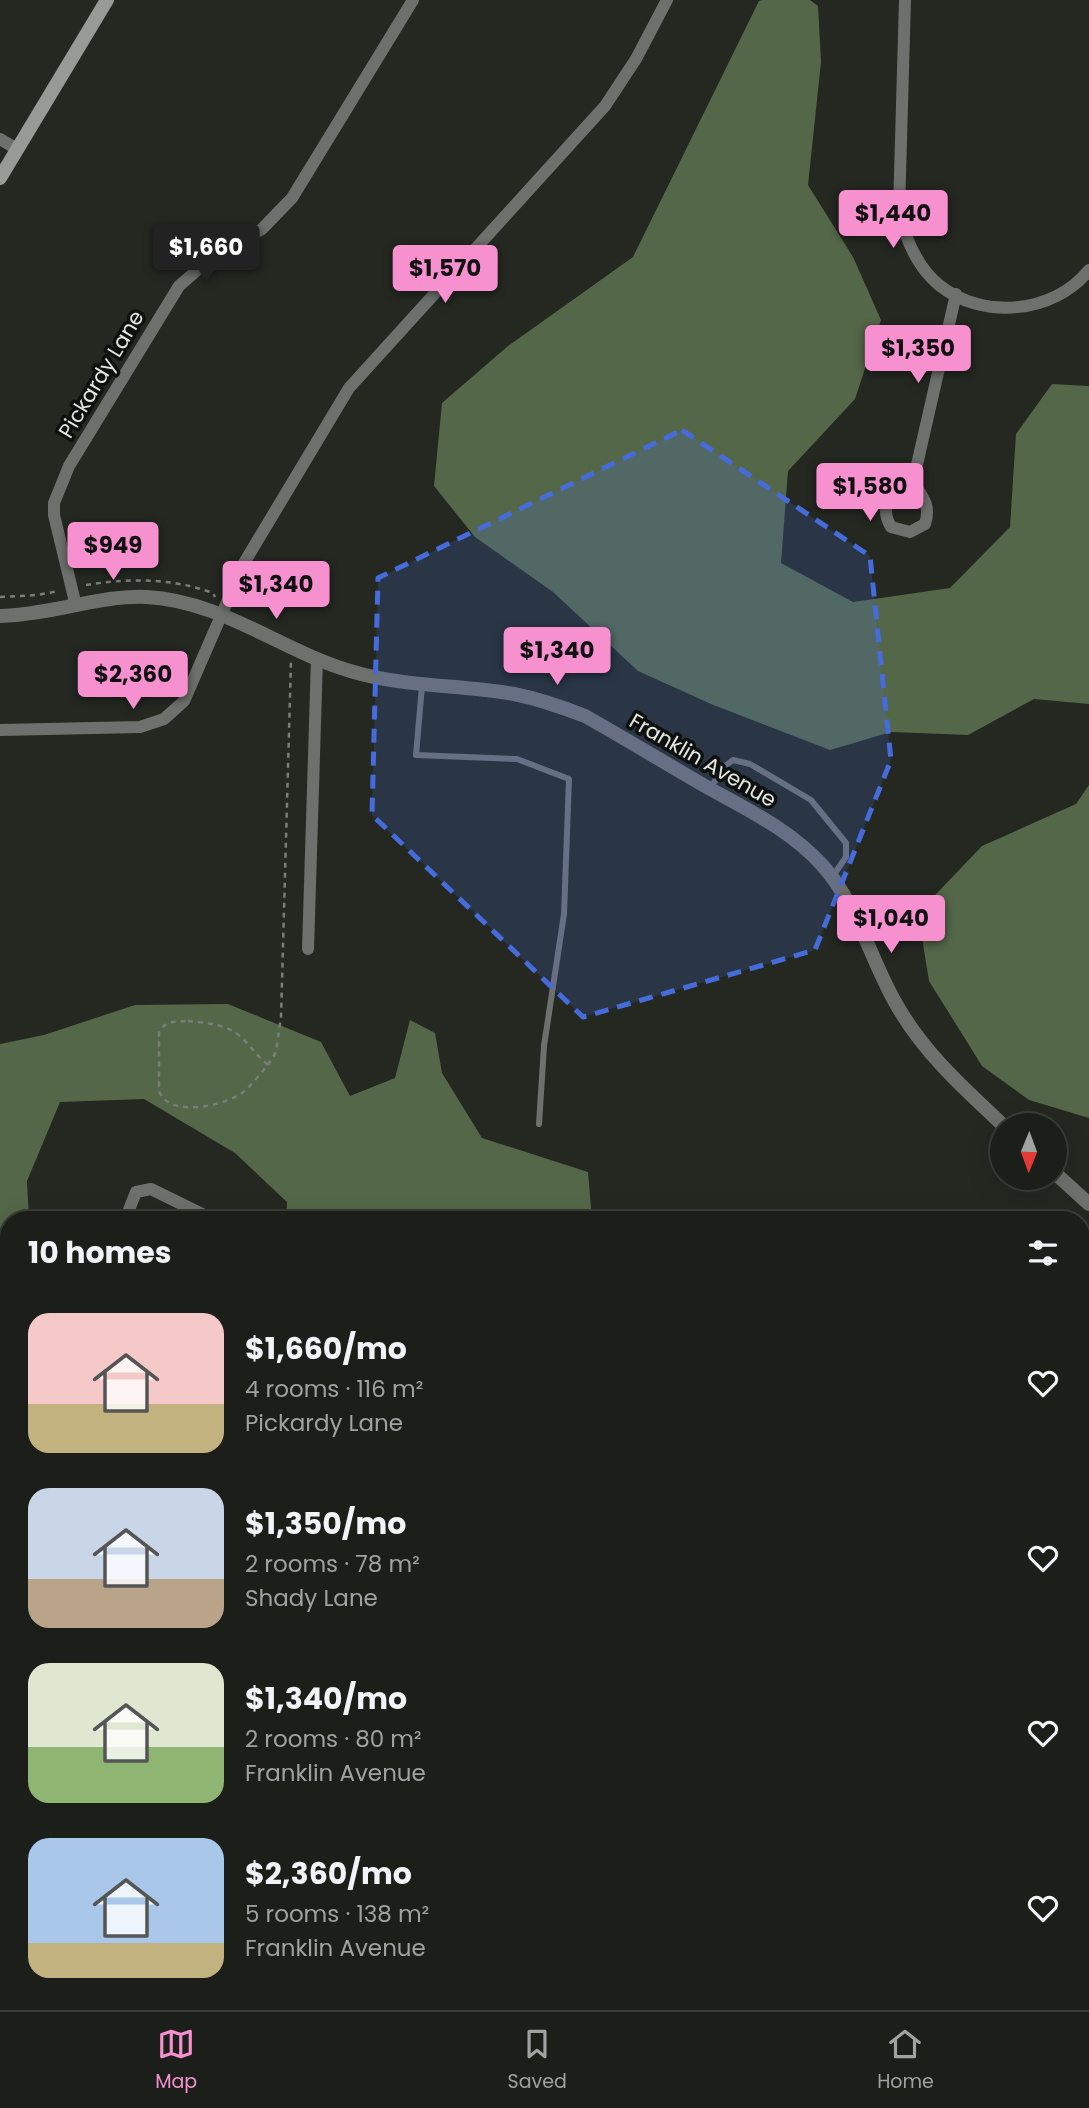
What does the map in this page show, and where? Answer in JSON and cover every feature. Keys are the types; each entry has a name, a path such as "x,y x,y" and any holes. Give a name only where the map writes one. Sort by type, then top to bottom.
{"main road":[{"path":"0,178 107,0"}],"street":[{"name":"Pickardy Lane","path":"76,606 54,515 54,503 69,466 179,286 211,258 262,229 292,198 413,0"},
{"path":"0,730 140,727 164,719 184,701 244,563 349,388 605,106 636,59 667,0"},
{"path":"905,0 899,210 910,248 929,275 941,286 971,302 986,306 1006,308 1051,299 1070,288 1089,270"},
{"path":"0,139 17,149"},
{"path":"913,482 956,294"},
{"name":"Franklin Avenue","path":"0,616 37,614 110,600 147,597 187,604 220,615 317,659 360,674 514,694 557,705 585,716 806,848 832,878 847,901 882,978 906,1022 946,1070 991,1113"},
{"path":"308,949 317,659"},
{"path":"1068,1185 1089,1204"},
{"path":"129,1211 136,1192 151,1189 196,1211"}],"lane":[{"path":"423,684 416,755 517,759 569,779 564,914 544,1046 540,1124"},
{"path":"710,789 724,767 733,760 750,764 811,800 846,843 846,858 832,878"}],"path":[{"path":"268,1065 242,1038 229,1029 200,1023 169,1022 159,1032 159,1091 163,1099 172,1104 199,1107 227,1102 246,1089 268,1065 276,1052 281,1017 290,674 293,648"}],"highlighted area":[{"path":"682,430 870,556 891,760 815,950 583,1017 372,815 378,578"}],"green space":[{"path":"810,0 818,6 821,62 808,185 853,257 881,320 855,399 788,471 781,563 853,602 950,588 1010,527 1016,434 1052,384 1089,386 1089,704 1034,699 968,735 891,732 830,750 711,704 638,671 553,592 475,537 434,486 442,403 508,346 633,257 759,1"},
{"path":"1089,785 1089,1118 1029,1100 982,1066 929,981 918,913 982,846 1076,804"},
{"path":"228,1004 321,1042 350,1096 395,1078 410,1020 435,1033 442,1073 482,1138 588,1172 591,1211 286,1211 287,1202 235,1153 144,1099 60,1102 27,1181 29,1211 0,1211 0,1044 44,1035 135,1005"}]}
